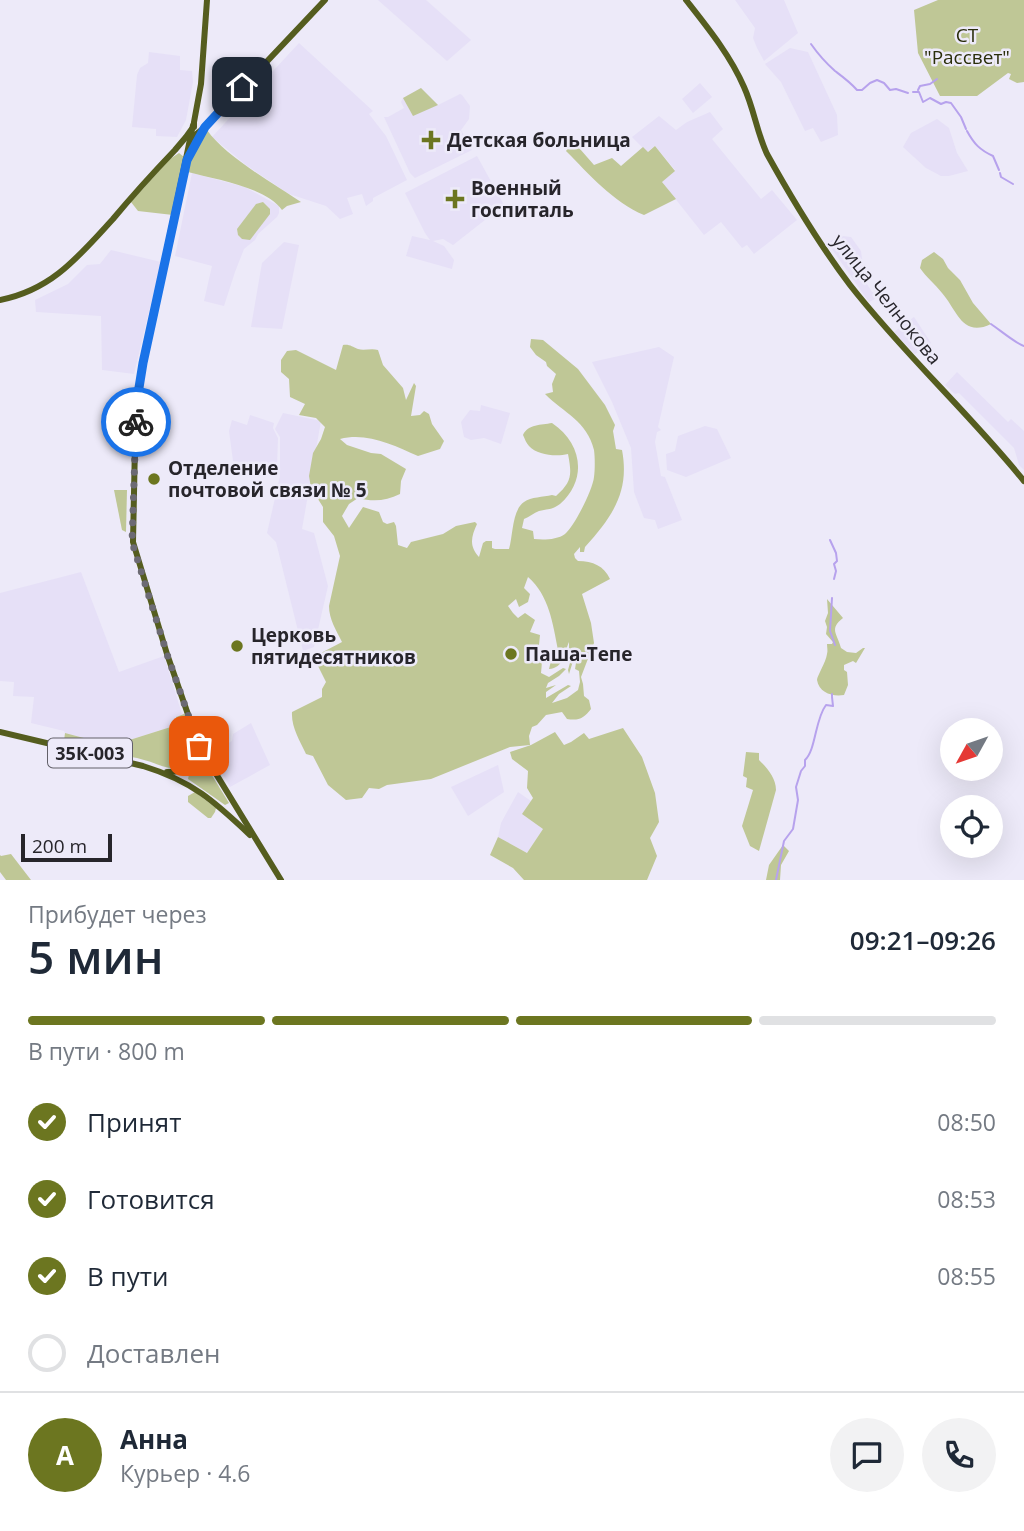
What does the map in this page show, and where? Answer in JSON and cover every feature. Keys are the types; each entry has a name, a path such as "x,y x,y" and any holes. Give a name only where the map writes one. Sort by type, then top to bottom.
{"main road":[{"path":"207,0 200,91 140,378 132,542 201,758 210,765 257,842"},
{"path":"172,154 205,127 325,0"},
{"name":"улица Челнокова","path":"686,0 731,62 753,108 767,154 820,242 850,285 1024,481"},
{"path":"193,123 196,130 205,127"},
{"path":"0,299 29,292 65,270 172,154 193,123"},
{"path":"187,158 205,127"},
{"path":"172,154 182,151 187,158"},
{"name":"35К-003","path":"0,732 122,761 179,779 219,806 257,842 281,880"},
{"path":"195,788 184,779 188,769 201,758"},
{"path":"162,772 188,769"},
{"path":"219,806 227,807 232,801"}],"shaded area":[{"path":"378,0 426,0 471,40 447,61"},
{"path":"735,0 784,0 798,33 764,61 753,38 755,28"},
{"path":"299,43 373,111 369,114 386,136 407,180 373,198 366,206 362,194 347,198 353,214 340,219 326,206 289,194 246,165 212,137"},
{"path":"790,48 808,52 837,115 838,135 821,142 813,128 805,131 781,82 765,64"},
{"path":"149,52 180,56 180,70 192,71 193,82 186,120 177,137 156,136 156,129 132,127 137,75 140,68 148,63"},
{"path":"700,83 712,97 693,113 682,99"},
{"name":"Детская больница","path":"421,88 438,105 462,95 470,106 469,119 461,130 472,150 415,178 410,173 384,117 404,108 401,102 403,98"},
{"path":"710,112 723,129 712,139 761,199 772,190 797,220 754,254 747,245 742,248 721,222 704,235 662,182 675,170 655,146 647,152 632,137 659,116 676,130"},
{"path":"937,119 949,128 957,153 968,171 941,176 926,168 903,147 911,133"},
{"name":"Военный госпиталь","path":"477,156 504,205 453,245 443,239 433,241 444,246 454,260 452,269 406,256 412,236 430,240 405,193"},
{"path":"192,173 245,187 279,206 277,217 244,249 224,306 204,301 212,266 175,256"},
{"path":"843,236 851,237 861,251 865,281 872,292 879,295 869,302 827,242"},
{"path":"284,242 299,245 282,329 251,327 262,263"},
{"path":"111,250 161,262 134,374 102,370 101,316 36,312 35,300 68,284 87,265 100,264"},
{"path":"914,317 931,343 915,354 894,332"},
{"path":"659,347 674,357 658,427 661,430 657,432 655,442 661,476 665,477 682,520 658,529 655,520 644,518 634,492 631,448 592,362"},
{"path":"957,372 1008,422 1011,419 1024,431 1024,470 1019,465 1014,448 959,393 955,394 945,385"},
{"path":"481,405 510,413 501,444 484,438 471,440 464,437 461,422 470,410 480,411"},
{"path":"283,413 321,421 302,529 314,533 328,586 314,647 303,651 276,542 267,533 280,476 280,437 275,429"},
{"path":"250,415 274,423 273,428 278,438 277,467 233,461 229,431 232,420 247,425"},
{"path":"705,426 717,429 731,458 686,477 667,470 666,454 675,451 678,436"},
{"path":"81,572 119,672 164,656 182,714 176,717 177,725 120,743 99,742 31,723 34,697 13,696 14,682 0,681 0,593"},
{"path":"220,723 223,724 220,743 227,744 232,741 233,734 251,723 270,765 230,787 208,748 217,743"},
{"path":"498,765 504,792 468,816 451,787"},
{"path":"518,792 531,801 523,814 543,829 527,853 498,837 501,823"}],"green space":[{"name":"СТ \"Рассвет\"","path":"938,0 1024,0 1024,82 1017,83 1009,79 1011,74 1008,73 977,96 940,96 918,53 914,10"},
{"path":"421,88 438,105 413,116 403,98"},
{"path":"207,130 225,150 301,202 282,210 264,195 252,190 188,172 195,150"},
{"path":"573,141 594,165 612,158 621,166 643,147 648,152 655,146 675,171 662,182 676,199 644,215 622,203 566,151"},
{"path":"179,153 184,157 173,215 138,211 131,202 170,159"},
{"path":"263,202 270,209 270,214 250,240 242,239 237,229 256,204"},
{"path":"934,252 960,280 973,303 991,324 981,327 967,325 922,271 922,260"},
{"path":"531,339 543,340 578,369 605,405 615,425 613,431 616,449 622,450 623,479 617,503 584,552 580,552 580,547 574,554 578,561 593,563 601,568 610,579 582,594 594,643 581,677 584,696 589,700 591,709 575,720 567,719 562,712 546,715 532,727 530,745 510,747 431,779 387,785 379,789 369,788 362,798 346,800 328,785 313,756 306,754 292,718 292,712 322,697 326,682 315,658 342,642 329,611 340,556 334,536 323,522 323,507 311,488 309,476 313,453 325,427 316,418 299,415 305,404 290,397 289,379 281,372 281,360 287,351 296,350 336,370 343,345 360,350 375,349 378,350 383,365 403,388 406,400 414,383 416,386 411,416 420,415 424,411 429,414 432,424 444,441 440,449 418,456 370,438 340,439 347,445 381,454 406,469 400,494 379,500 358,498 349,504 342,516 349,528 363,507 379,512 383,522 394,522 398,545 407,548 411,542 475,522 477,524 472,545 479,557 486,541 492,541 492,548 509,549 515,517 520,506 534,498 556,496 568,482 568,454 547,454 532,449 523,435 528,429 552,423 570,441 578,462 575,484 560,504 524,519 522,528 533,531 534,539 554,538 565,534 578,516 593,483 595,456 591,440 574,418 545,394 553,392 552,384 556,374 530,347","holes":["528,577 535,584 549,610 558,650 549,669 561,663 569,642 569,674 574,658 577,657 575,669 579,671 578,690 567,698 552,703 571,686 568,685 546,698 546,692 556,685 546,688 548,683 566,669 563,668 549,677 541,673 542,663 537,649 540,635 530,632 535,620 525,613 518,618 508,606 516,599 519,607 528,602 530,594 524,588"]},
{"path":"114,490 127,490 126,532 122,530"},
{"path":"827,599 843,618 835,628 841,648 856,653 865,648 856,663 853,661 844,665 848,685 844,695 827,693 817,680 826,657 827,644 833,642 826,634"},
{"path":"184,714 198,751 190,763 172,768 116,754 120,743 177,725 176,717"},
{"path":"623,728 642,757 655,793 659,822 650,838 657,856 647,880 524,880 513,868 490,855 498,837 527,853 543,829 522,814 533,798 527,788 528,771 512,759 510,752 531,745 555,732 564,745 584,733 589,739"},
{"path":"65,733 99,742 116,743 111,753 64,743 62,741"},
{"path":"746,752 759,753 759,760 771,774 776,786 759,851 750,846 742,826 753,790 746,787 747,778 743,776"},
{"path":"201,762 205,764 229,803 225,805 188,779 190,770"},
{"path":"195,792 216,808 211,818 188,802 188,796"},
{"path":"783,845 789,851 781,865 780,880 766,880 769,865"},
{"path":"11,854 31,880 6,880 0,872 0,855"}],"waterway":[{"path":"811,44 828,65 857,90 862,90 877,80 890,90 908,93"},
{"path":"918,90 920,86 937,79"},
{"path":"913,92 919,92 923,102 930,98 941,104 951,103 966,129"},
{"path":"967,131 978,146 993,156 999,170"},
{"path":"1000,173 1001,177 1013,184"},
{"path":"991,324 1024,346"},
{"path":"830,540 837,561 834,564 834,579"},
{"path":"832,598 830,631 835,645"},
{"path":"776,880 784,841 793,829 798,800 796,787 822,711 826,705 833,706 832,697"}],"way so far":[{"path":"136,422 132,542 199,746"}],"place":[{"name":"Детская больница","path":"431,140"},
{"name":"Военный госпиталь","path":"455,199"},
{"name":"Отделение почтовой связи № 5","path":"154,479"},
{"name":"Церковь пятидесятников","path":"237,646"},
{"name":"Паша-Тепе","path":"511,654"}],"route":[{"path":"136,422 143,363 187,160 205,127 242,87"}]}
